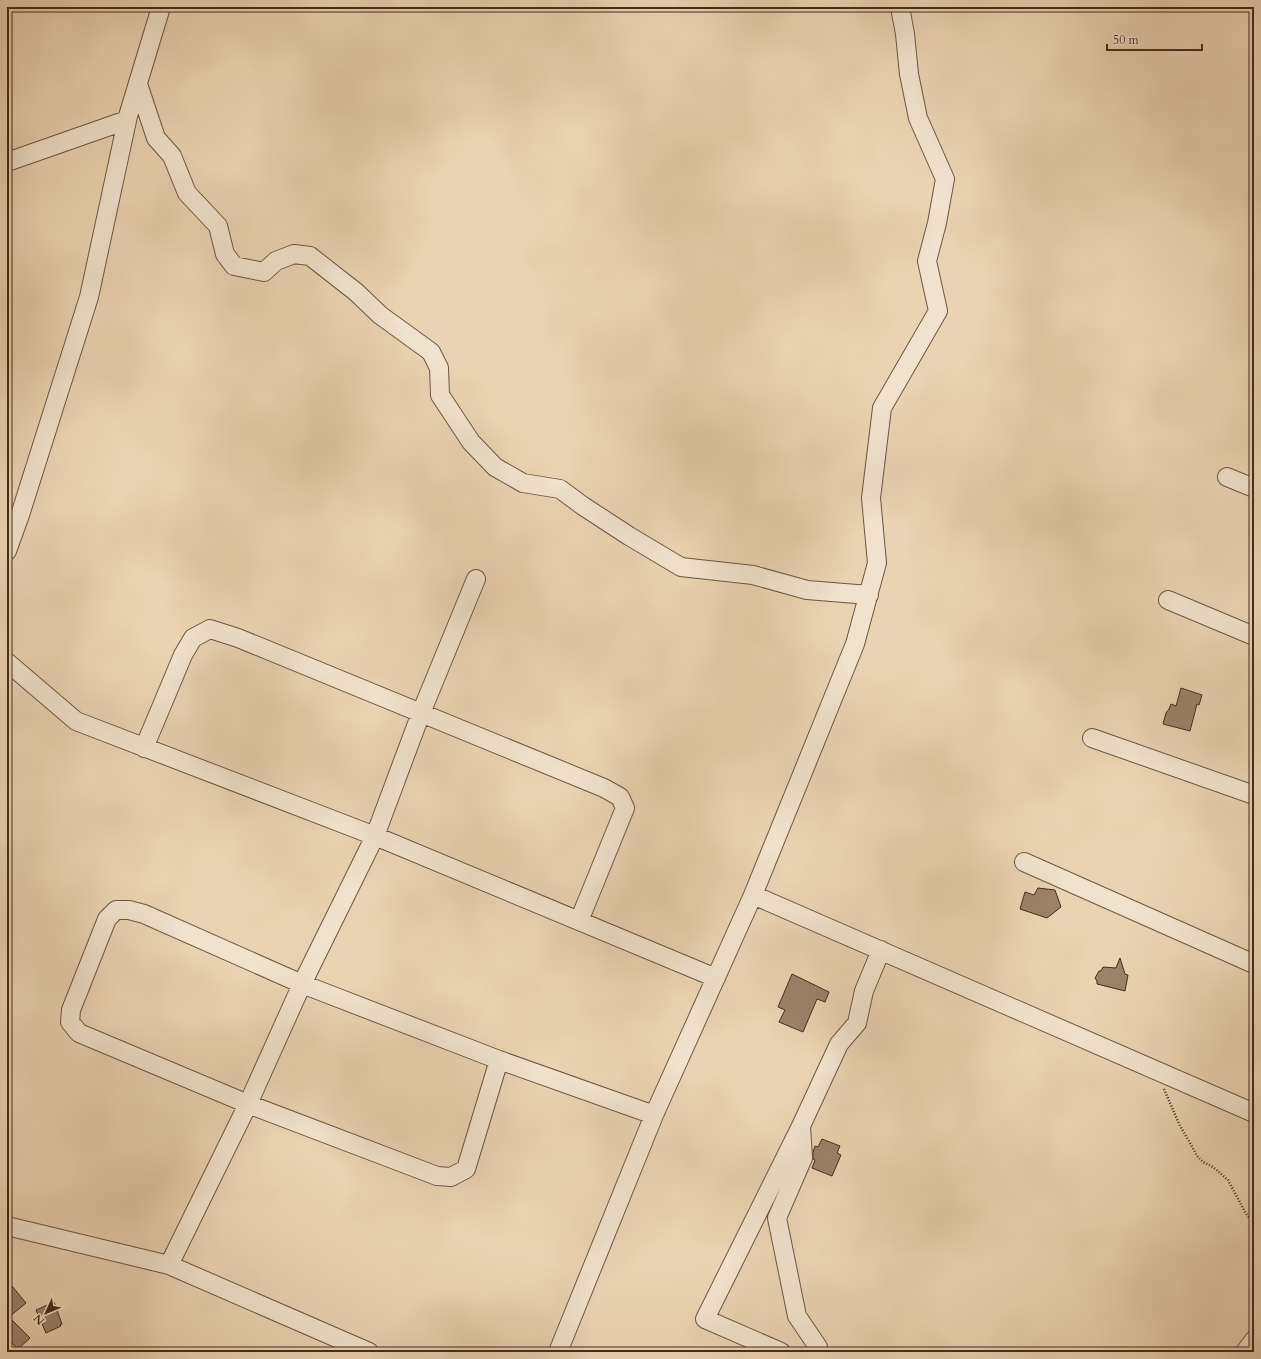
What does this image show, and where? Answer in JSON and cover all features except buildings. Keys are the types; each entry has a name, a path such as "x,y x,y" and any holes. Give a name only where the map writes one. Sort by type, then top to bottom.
{"street":[{"path":"7,551 20,515 89,296 127,120 161,7"},
{"path":"558,1352 654,1115 753,895 855,644 877,562 871,498 882,408 938,311 927,261 937,223 945,179 918,118 909,74 905,34 900,7"},
{"path":"138,84 156,138 172,156 187,193 218,226 225,254 234,266 264,272 276,261 294,254 310,256 356,292 380,315 432,352 439,368 440,395 471,442 495,467 523,483 560,489 583,506 682,567 753,575 808,590 868,595"},
{"path":"7,162 127,120"},
{"path":"1227,477 1254,488"},
{"path":"169,1265 248,1104 302,984 375,836 421,713 476,579"},
{"path":"1168,600 1254,636"},
{"path":"144,748 183,655 193,638 210,630 238,638 604,788 620,797 625,808 579,921"},
{"path":"7,662 76,721 375,836 716,978"},
{"path":"1092,738 1254,795"},
{"path":"1024,862 1254,964"},
{"path":"753,895 1254,1113"},
{"path":"499,1060 466,1169 451,1177 437,1176 248,1104 78,1033 70,1022 71,1010 106,919 116,910 129,910 144,914 302,984 499,1060 654,1115"},
{"path":"781,1352 705,1319 801,1126 839,1044 857,1023 864,991 881,950"},
{"path":"801,1126 803,1158 777,1218 798,1316 818,1347 816,1352"},
{"path":"7,1226 169,1265 369,1352"},
{"path":"1245,1352 1254,1340"}],"path":[{"path":"1156,1070 1179,1124 1196,1156 1203,1162 1213,1167 1228,1180 1245,1212 1254,1224"}]}
